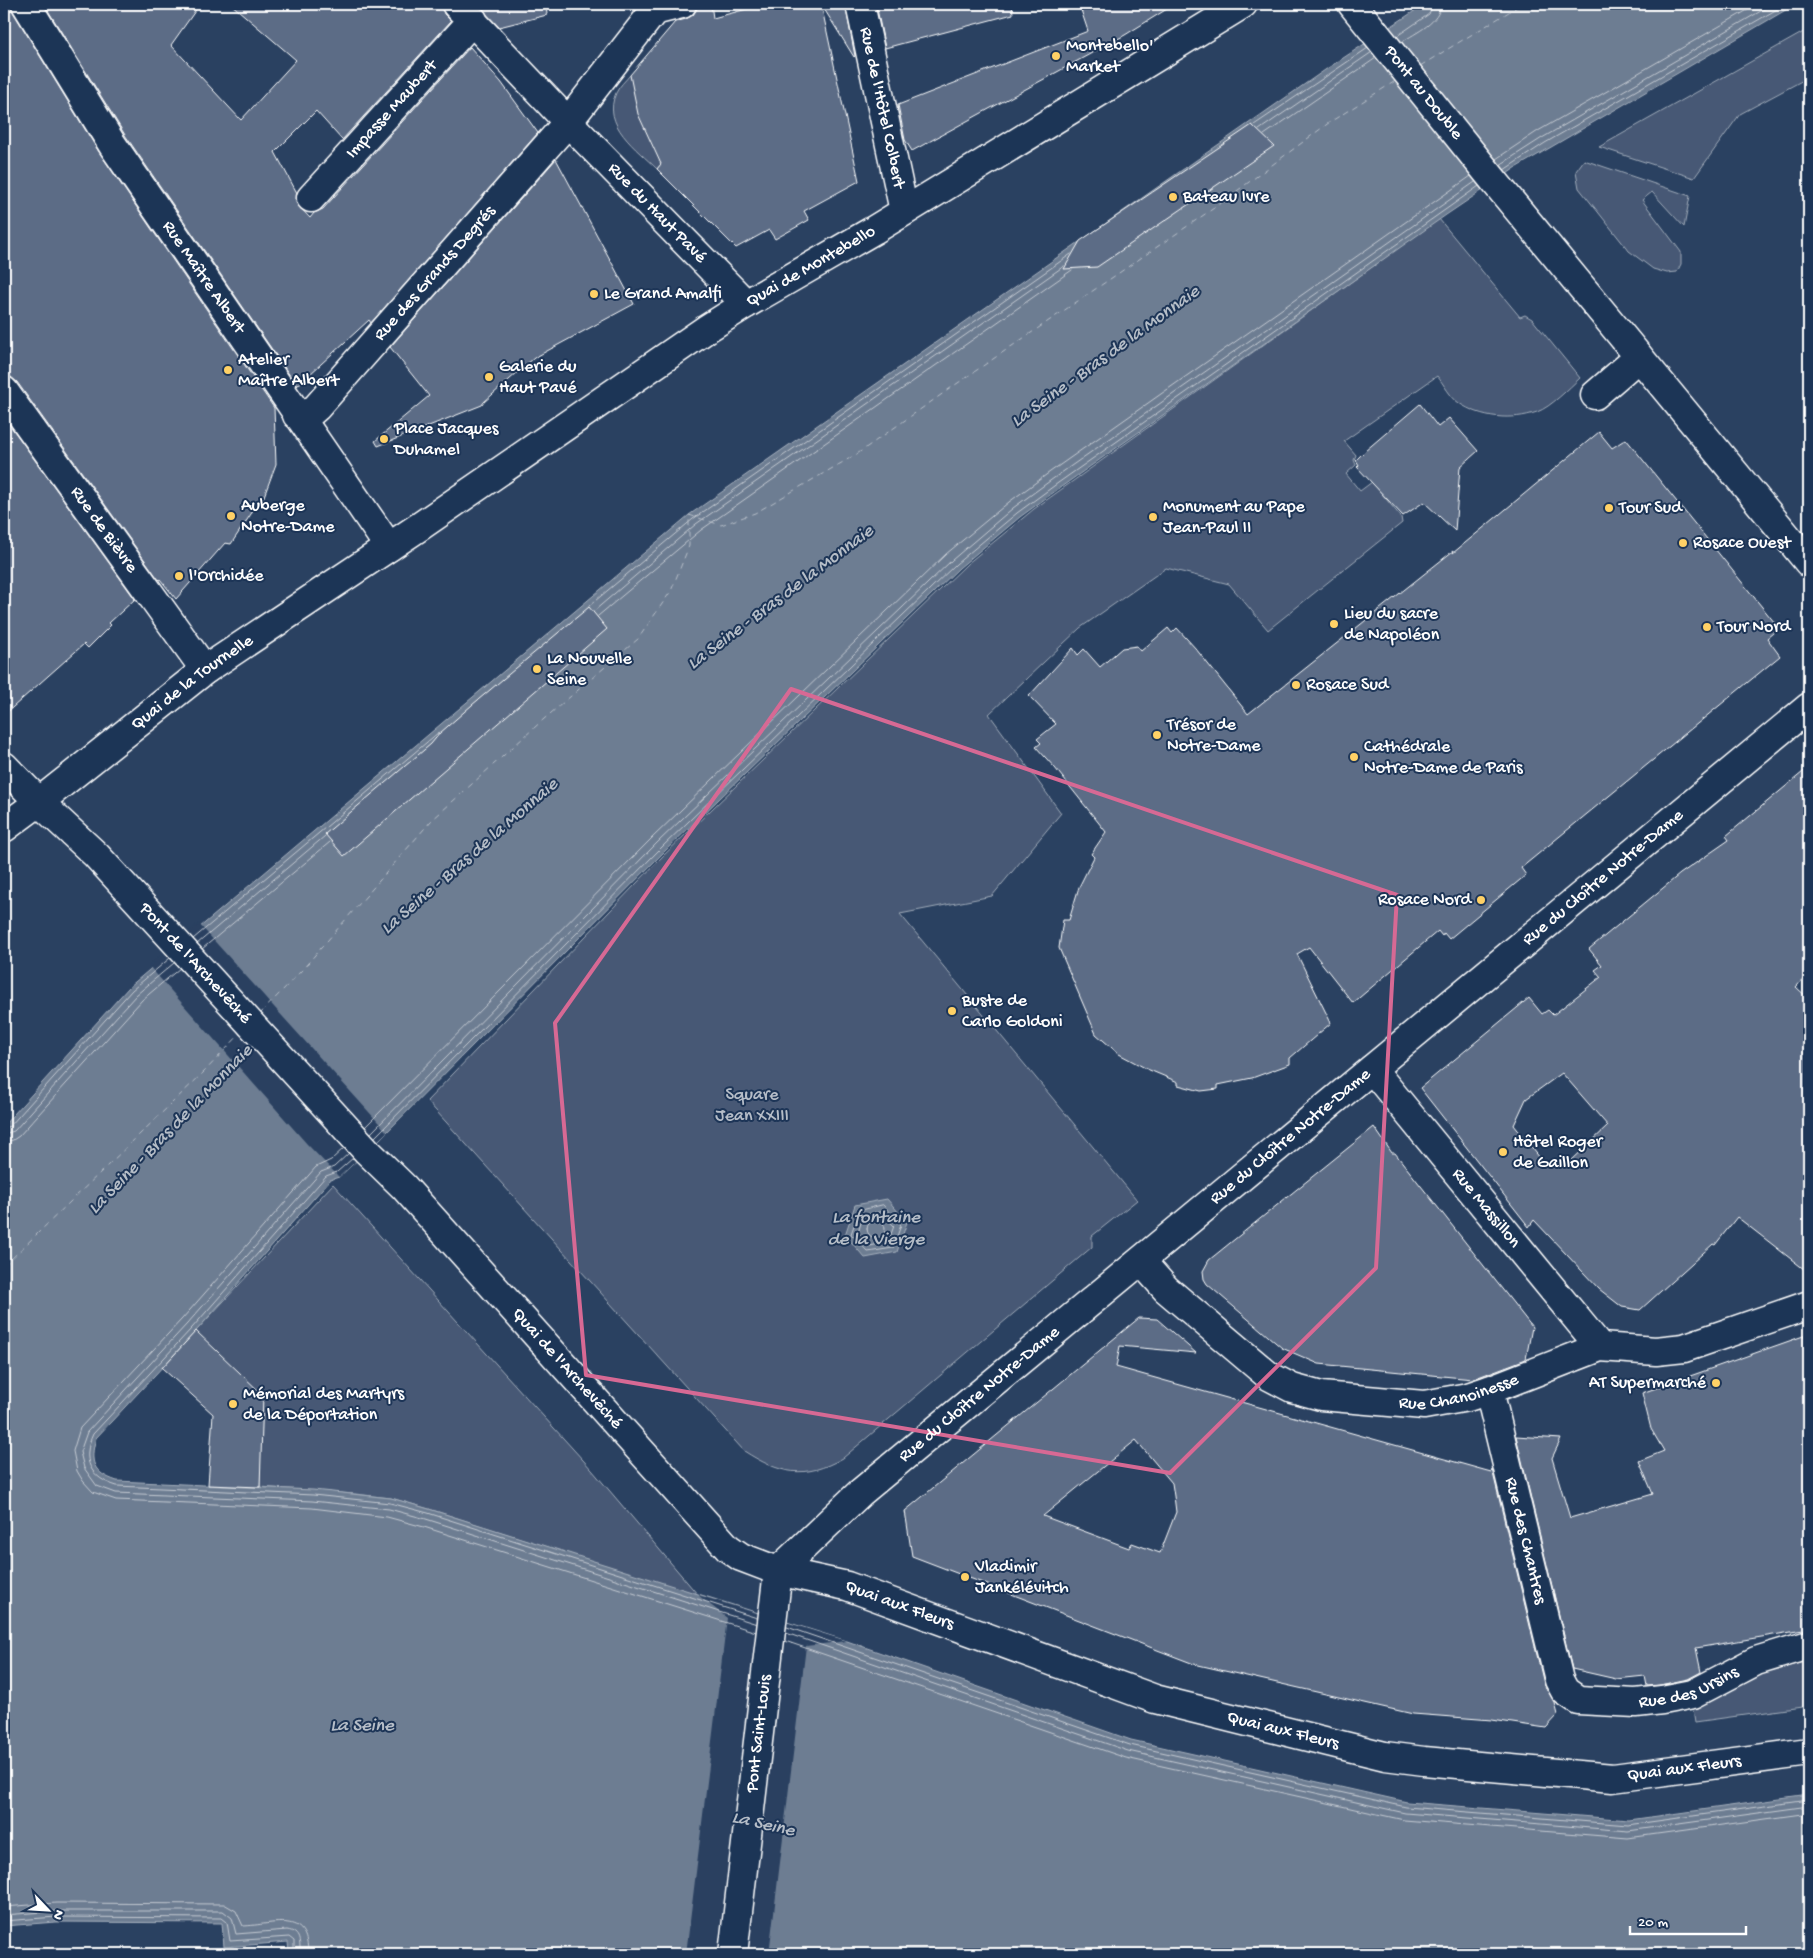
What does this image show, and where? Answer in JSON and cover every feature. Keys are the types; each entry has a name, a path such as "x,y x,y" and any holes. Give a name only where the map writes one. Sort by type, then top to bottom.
{"street":[{"name":"Rue Maître Albert","path":"26,4 112,144 389,547"},
{"name":"Rue des Grands Degrés","path":"297,415 309,414 317,407 568,122 654,11 682,4"},
{"name":"Rue de l'Hôtel Colbert","path":"860,4 904,211"},
{"name":"Quai de Montebello","path":"389,547 746,304 904,211 1243,4"},
{"name":"Pont au Double","path":"1356,10 1809,563"},
{"name":"Rue du Haut Pavé","path":"464,12 568,122 746,304"},
{"name":"Impasse Maubert","path":"311,198 464,12"},
{"path":"1594,395 1639,357"},
{"name":"Rue de Bièvre","path":"4,391 205,670"},
{"name":"Quai de la Tournelle","path":"4,828 40,802 205,670 389,547"},
{"name":"Rue du Cloître Notre-Dame","path":"778,1571 860,1493 1809,707"},
{"name":"Pont de l'Archevêché","path":"4,766 98,856 367,1151"},
{"name":"Rue Massillon","path":"1372,1069 1600,1347"},
{"name":"Quai de l'Archevêché","path":"367,1151 404,1187 728,1548 741,1557 778,1571"},
{"name":"Rue Chanoinesse","path":"1141,1262 1166,1289 1268,1376 1292,1388 1321,1396 1424,1405 1468,1397 1600,1347 1656,1351 1684,1348 1809,1305"},
{"name":"Rue des Chantres","path":"1489,1390 1559,1680 1565,1691"},
{"name":"Pont Saint-Louis","path":"733,1954 771,1617 778,1571"},
{"name":"Quai aux Fleurs","path":"778,1571 847,1586 1154,1699 1385,1756 1613,1778 1809,1752"},
{"name":"Rue des Ursins","path":"1565,1691 1573,1698 1583,1700 1636,1703 1662,1700 1693,1694 1756,1661 1809,1645"}],"highlighted area":[{"path":"791,689 1397,895 1376,1268 1170,1473 586,1375 555,1023"}],"green space":[{"path":"1809,29 1809,77 1740,114 1694,178 1599,147"},
{"path":"630,75 661,164 657,169 623,136 613,116 616,93"},
{"path":"1584,160 1690,196 1684,227 1652,192 1642,200 1681,252 1681,264 1677,272 1667,273 1653,269 1629,251 1579,188 1576,171"},
{"name":"Square Jean XXIII","path":"1439,219 1520,317 1525,315 1532,319 1580,378 1560,397 1542,410 1517,417 1507,417 1487,415 1459,403 1437,376 1344,441 1356,455 1354,460 1356,465 1346,474 1360,491 1372,482 1401,517 1402,523 1268,630 1229,584 1166,568 1080,628 989,714 1061,813 992,896 900,914 1137,1200 1092,1236 1092,1247 843,1458 829,1465 804,1472 781,1469 757,1459 744,1451 427,1101 662,857 967,564 1034,509"},
{"path":"333,1184 592,1470 698,1595 391,1498 260,1487 260,1455 196,1331"},
{"path":"1809,1661 1809,1706 1695,1722 1693,1709 1756,1675"}],"water":[{"name":"La Seine","path":"1425,4 1796,4 1517,167 1061,487 1020,517 959,568 665,851 377,1142 339,1177 330,1180 196,1331 96,1438 93,1460 98,1470 117,1481 313,1490 391,1498 847,1641 1131,1740 1407,1802 1629,1820 1809,1795 1809,1954 289,1954 288,1942 224,1947 222,1923 56,1922 4,1926 4,1125 129,987 689,515 1325,70"},
{"name":"La fontaine de la Vierge","path":"887,1199 907,1222 897,1252 865,1258 845,1235 855,1205"}],"pier":[{"path":"199,924 387,1132 339,1177 307,1144 149,966"},
{"path":"698,1595 847,1641 806,1646 769,1954 686,1954 727,1618"}],"building":[{"path":"4,4 10,4 13,12 99,152 274,408 276,464 263,499 261,499 231,544 225,543 176,599 159,580 17,382 11,377 4,376"},
{"path":"44,4 200,4 171,45 241,120 296,60 231,4 441,4 444,14 451,21 342,140 316,111 275,152 297,193 296,203 310,218 314,213 323,209 470,47 501,82 538,133 371,323 369,320 297,386 125,135"},
{"path":"477,4 546,4 547,15 499,27"},
{"path":"697,4 711,4 713,18 766,4 821,4 859,181 804,211 809,220 775,239 769,230 736,248 657,169 661,164 638,114 630,75 675,22 693,15 697,9"},
{"path":"821,4 845,4 854,57"},
{"path":"876,4 1012,4 1013,14 885,48"},
{"path":"1079,4 1175,4 1125,35 912,151 905,140 898,105 1088,31"},
{"name":"Bateau Ivre","path":"1252,125 1274,146 1097,267 1064,269 1080,241"},
{"path":"556,159 634,304 534,358 482,405 378,446 375,441 429,396 390,347"},
{"path":"1420,404 1438,427 1449,418 1478,451 1460,467 1455,531 1424,502 1403,516 1357,467 1359,465 1356,460 1365,451"},
{"path":"4,417 135,599 109,623 111,625 88,648 84,644 4,715"},
{"name":"Cathédrale Notre-Dame de Paris","path":"1599,432 1612,448 1626,439 1779,628 1767,638 1780,656 1521,868 1526,875 1449,939 1444,933 1442,936 1438,931 1353,1003 1309,947 1297,954 1331,1023 1290,1058 1290,1064 1252,1078 1218,1085 1218,1089 1201,1091 1178,1085 1178,1082 1147,1069 1119,1054 1096,1034 1059,948 1063,920 1069,920 1079,887 1094,857 1091,854 1106,832 1036,747 1041,743 1037,739 1056,724 1029,696 1073,648 1078,655 1084,649 1100,667 1122,648 1137,646 1141,651 1168,628 1172,633 1177,628 1248,714 1453,551 1453,553"},
{"path":"589,607 607,629 344,856 325,834 431,744 440,733 472,705"},
{"path":"1809,767 1809,973 1796,987 1809,999 1809,1273 1737,1217 1715,1245 1713,1244 1640,1310 1622,1307 1599,1289 1534,1220 1529,1227 1420,1088 1529,998 1542,1014 1548,1010 1553,1015 1601,977 1595,970 1602,965 1589,949 1680,874 1729,840 1726,836","holes":["1562,1073 1608,1126 1571,1161 1544,1163 1514,1125 1526,1099"]},
{"path":"1374,1127 1392,1153 1395,1153 1532,1327 1526,1359 1473,1379 1319,1364 1282,1348 1207,1284 1203,1271 1209,1260"},
{"path":"1139,1318 1157,1319 1196,1353 1120,1346 1116,1367 1491,1472 1492,1469 1544,1684 1555,1703 1558,1715 1546,1728 1492,1720 1413,1714 1194,1664 912,1556 905,1511","holes":["1136,1440 1172,1483 1176,1512 1160,1553 1132,1543 1129,1548 1043,1516"]},
{"name":"Mémorial des Martyrs de la Déportation","path":"196,1331 263,1395 260,1487 208,1485 213,1414 162,1368"},
{"path":"1809,1334 1809,1629 1696,1648 1701,1672 1688,1679 1660,1685 1647,1686 1645,1676 1616,1679 1572,1669 1516,1436 1561,1439 1552,1458 1570,1518 1653,1494 1639,1461 1664,1451 1651,1429 1642,1393"}],"ferry route":[{"path":"1420,66 1522,4"},
{"path":"260,1014 302,970 431,821 544,719 638,639 671,591 689,546 689,515 721,525 755,513 857,454 1214,208 1330,122 1397,80"},
{"path":"4,1266 205,1071 241,1033"}],"place":[{"name":"Montebello' Market","path":"1056,56"},
{"name":"Bateau Ivre","path":"1173,197"},
{"name":"Le Grand Amalfi","path":"594,294"},
{"name":"Atelier Maître Albert","path":"228,370"},
{"name":"Galerie du Haut Pavé","path":"489,377"},
{"name":"Place Jacques Duhamel","path":"384,439"},
{"name":"Tour Sud","path":"1609,508"},
{"name":"Auberge Notre-Dame","path":"231,516"},
{"name":"Monument au Pape Jean-Paul II","path":"1153,517"},
{"name":"Rosace Ouest","path":"1683,543"},
{"name":"l'Orchidée","path":"179,576"},
{"name":"Lieu du sacre de Napoléon","path":"1334,624"},
{"name":"Tour Nord","path":"1707,627"},
{"name":"La Nouvelle Seine","path":"537,669"},
{"name":"Rosace Sud","path":"1296,685"},
{"name":"Trésor de Notre-Dame","path":"1157,735"},
{"name":"Cathédrale Notre-Dame de Paris","path":"1354,757"},
{"name":"Rosace Nord","path":"1481,900"},
{"name":"Buste de Carlo Goldoni","path":"952,1011"},
{"name":"Hôtel Roger de Gaillon","path":"1503,1152"},
{"name":"AT Supermarché","path":"1716,1383"},
{"name":"Mémorial des Martyrs de la Déportation","path":"233,1404"},
{"name":"Vladimir Jankélévitch","path":"965,1577"}],"water label":[{"name":"La Seine - Bras de la Monnaie","path":"1106,357"},
{"name":"La Seine - Bras de la Monnaie","path":"781,598"},
{"name":"La Seine - Bras de la Monnaie","path":"470,857"},
{"name":"La Seine - Bras de la Monnaie","path":"171,1130"}]}
